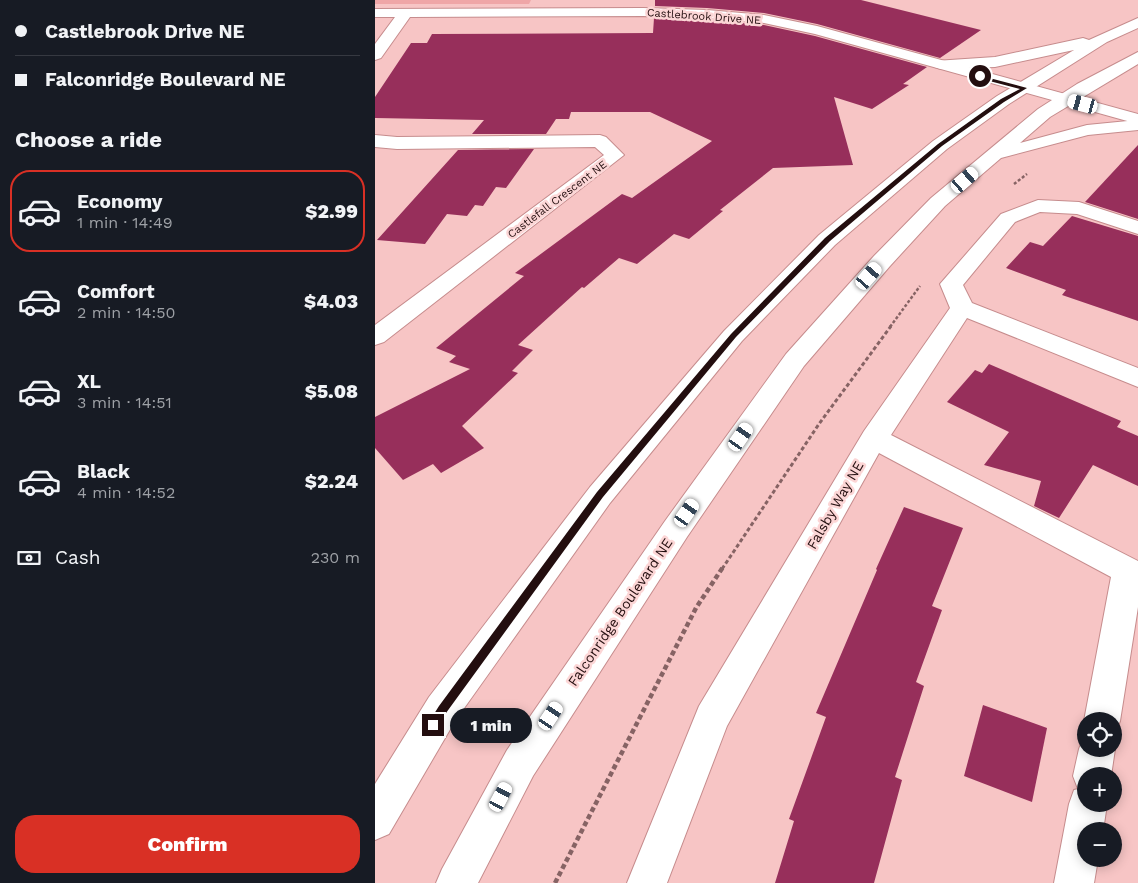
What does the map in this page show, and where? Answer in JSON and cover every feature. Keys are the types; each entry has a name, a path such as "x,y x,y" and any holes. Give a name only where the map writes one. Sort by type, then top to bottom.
{"main road":[{"name":"Castlebrook Drive NE","path":"375,13 644,6 764,19 817,30 1138,119"},
{"path":"375,55 406,13"},
{"path":"375,820 442,709 600,494 733,336 835,233 940,145 1003,100 1102,39 1138,22"},
{"path":"941,64 995,62 1102,39"},
{"name":"Falconridge Boulevard NE","path":"456,883 520,763 676,529 795,360 882,261 938,202 1044,114 1065,99 1138,57"},
{"path":"992,157 1087,130 1138,125"},
{"name":"Castlefall Crescent NE","path":"375,141 397,144 600,141 615,155 375,337"},
{"path":"1138,228 1079,208 1038,206 1008,218 951,284 962,308 1138,378"},
{"name":"Falsby Way NE","path":"647,883 712,718 874,438 962,308"},
{"path":"874,438 1133,573 1104,712"},
{"path":"1074,883 1086,812"}],"path":[{"path":"1007,189 1030,173"},
{"path":"555,883 696,608 819,424 923,283"}],"shaded area":[{"path":"375,0 531,0 529,4 375,4"}],"building":[{"path":"655,0 861,0 981,30 940,58 817,24 764,13 655,6"},
{"path":"654,18 764,25 815,36 927,67 903,84 909,85 872,109 834,97 853,165 773,168 720,210 723,211 689,239 674,234 637,264 619,258 584,288 582,287 518,345 533,350 512,371 518,373 462,426 484,448 441,473 433,464 403,480 375,448 375,417 470,369 449,362 456,356 436,348 524,276 515,273 622,194 632,198 712,141 650,112 571,112 569,119 556,119 546,134 472,134 484,120 375,118 375,97 411,43 427,43 432,34 653,33"},
{"path":"1138,145 1138,219 1085,202"},
{"path":"534,149 506,188 496,187 483,206 475,205 467,216 447,214 425,244 377,240 458,150"},
{"path":"1072,216 1138,236 1138,321 1062,295 1066,290 1006,268 1030,242 1043,246"},
{"path":"989,364 1121,421 1117,427 1138,436 1138,486 1093,465 1059,518 1034,506 1041,481 984,465 1009,432 947,402 975,370 982,373"},
{"path":"904,507 963,528 932,606 942,610 916,682 924,686 895,777 902,780 874,883 775,883 794,821 789,819 826,717 816,713"},
{"path":"983,705 1047,728 1032,802 964,776"}],"route":[{"path":"433,725 442,709 600,494 733,336 827,240 940,145 1003,100 1025,88 980,76"}]}
